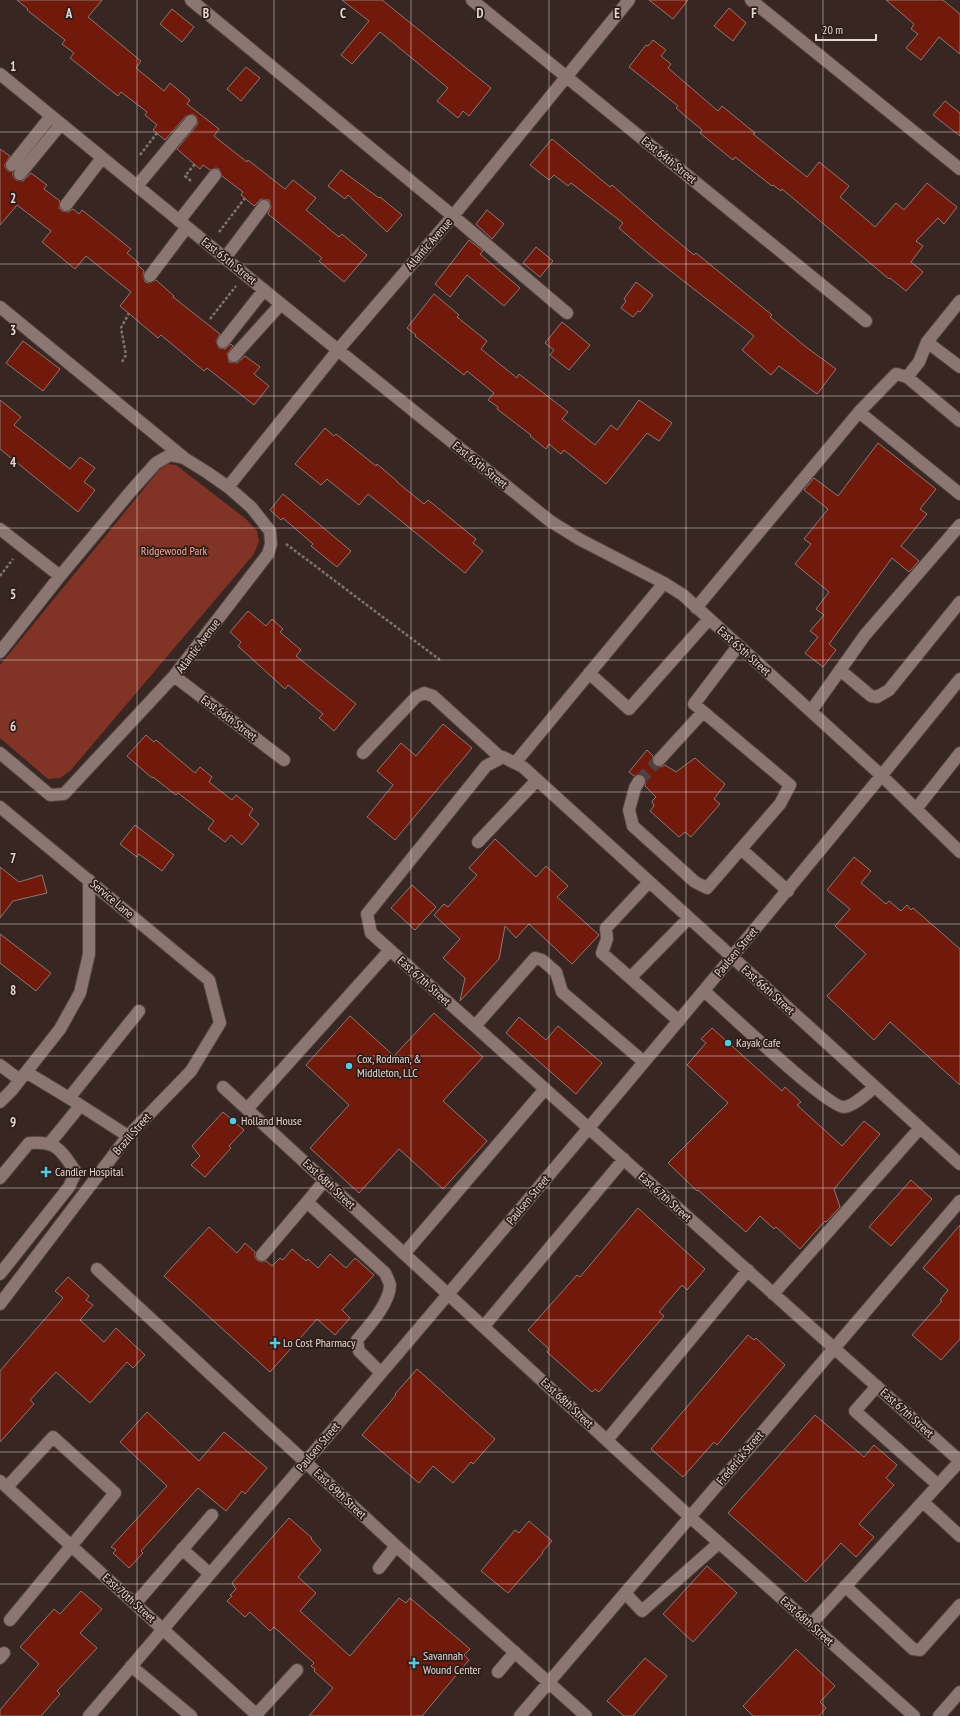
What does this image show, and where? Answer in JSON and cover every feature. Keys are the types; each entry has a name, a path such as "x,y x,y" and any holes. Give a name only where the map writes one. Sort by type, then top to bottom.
{"street":[{"path":"191,0 453,216 567,313"},
{"name":"East 64th Street","path":"472,0 866,321"},
{"name":"Atlantic Avenue","path":"228,487 338,350 453,216 629,0"},
{"path":"750,0 960,169"},
{"name":"East 65th Street","path":"0,74 209,246 550,521 579,539 664,582 683,595 882,776 960,852"},
{"path":"12,165 56,120"},
{"path":"20,174 56,120"},
{"path":"137,186 191,120"},
{"path":"66,205 102,158"},
{"path":"150,276 215,175"},
{"path":"225,258 264,206"},
{"path":"223,342 264,290"},
{"path":"907,377 918,362 927,342 960,301"},
{"path":"234,356 281,304"},
{"path":"0,306 184,458 228,487 251,508 270,531"},
{"path":"927,342 960,367"},
{"path":"696,608 859,412 896,374 907,377 960,421"},
{"path":"859,412 960,494"},
{"path":"0,652 60,576 156,462 170,455 184,458"},
{"path":"811,711 865,634 960,524"},
{"path":"0,529 60,576"},
{"name":"Atlantic Avenue","path":"0,753 50,795 64,794 174,676 268,554 271,544 270,531"},
{"path":"363,754 416,696 424,693 433,696 501,758 503,757 519,765 589,673 664,582"},
{"path":"840,670 871,696 877,697 889,690 960,602"},
{"path":"589,673 629,709 709,619"},
{"path":"639,781 635,788 629,810 633,826 695,882 707,888 780,804 790,785 694,704 738,646"},
{"name":"East 66th Street","path":"174,676 284,760"},
{"name":"Paulsen Street","path":"89,1716 449,1294 679,1021 788,891 960,679"},
{"path":"658,760 703,712"},
{"path":"916,809 960,753"},
{"name":"East 67th Street","path":"501,758 486,766 367,914 371,933 960,1461"},
{"name":"East 66th Street","path":"519,765 960,1164"},
{"path":"478,842 537,780"},
{"name":"Service Lane","path":"0,807 209,980 214,998"},
{"path":"741,849 788,891"},
{"path":"0,1102 23,1076 60,1029 80,993 89,954 89,880"},
{"path":"649,882 606,928 607,939 602,953 679,1021"},
{"path":"634,981 633,975 689,918"},
{"path":"247,1109 390,950"},
{"path":"475,1026 535,958 542,960 556,972 562,992 644,1062"},
{"path":"704,990 796,1073 832,1102 843,1107 850,1105 875,1087"},
{"name":"Brazil Street","path":"0,1304 128,1136 191,1071 220,1023 214,998"},
{"path":"69,1098 139,1011"},
{"path":"0,1066 69,1098 128,1136"},
{"name":"East 68th Street","path":"223,1087 690,1517 914,1716"},
{"path":"404,1254 545,1089"},
{"path":"49,1144 80,1106"},
{"path":"773,1294 920,1128"},
{"path":"0,1178 29,1143 44,1142 60,1149 76,1172 69,1187 0,1274"},
{"path":"484,1326 624,1159"},
{"path":"262,1255 325,1180"},
{"name":"Frederick Street","path":"520,1716 960,1201"},
{"path":"306,1202 375,1263 385,1273 390,1283 388,1296 370,1325 357,1340 359,1351 381,1373"},
{"name":"East 69th Street","path":"97,1269 396,1546 584,1715"},
{"path":"607,1440 748,1270"},
{"path":"877,1386 855,1411 938,1485"},
{"path":"3,1484 53,1437 115,1493 10,1620"},
{"path":"811,1624 960,1461"},
{"name":"East 70th Street","path":"3,1484 163,1629 256,1716"},
{"path":"923,1502 960,1536"},
{"path":"135,1604 212,1515"},
{"path":"625,1593 642,1611 719,1543"},
{"path":"379,1568 396,1546"},
{"path":"182,1549 210,1574"},
{"path":"845,1586 913,1649 920,1650 960,1605"},
{"path":"498,1672 515,1652"},
{"path":"131,1666 190,1716"},
{"path":"256,1716 297,1670"},
{"path":"939,1716 960,1692"}],"path":[{"path":"209,246 245,198"},
{"path":"210,319 245,275"},
{"path":"122,362 126,355 121,328 129,313"},
{"path":"270,531 440,660"},
{"path":"0,576 23,547"}],"green space":[{"name":"Ridgewood Park","path":"167,464 176,465 246,519 257,531 259,541 254,554 70,771 60,778 48,779 0,738 0,665 160,469"}],"building":[{"path":"17,0 102,0 88,17 141,61 136,68 164,91 170,83 190,100 187,104 219,129 214,136 247,162 248,160 285,189 293,180 316,198 306,210 339,237 342,234 367,255 344,282 319,261 322,258 268,214 271,207 269,200 261,199 254,206 241,195 243,192 222,176 219,169 216,168 210,170 203,165 200,169 177,149 197,125 198,122 196,116 192,114 186,116 165,140 153,130 157,125 145,115 147,112 121,92 118,96 70,58 74,53 62,44 65,40 27,10 28,9"},
{"path":"342,0 382,0 491,88 469,116 463,111 458,118 437,101 448,88 380,32 352,64 341,55 369,21"},
{"path":"649,0 688,0 673,19"},
{"path":"886,0 943,0 960,14 960,54 939,37 921,60 906,48 918,34 911,29 914,24"},
{"path":"729,8 746,23 733,41 714,26"},
{"path":"172,9 194,27 182,42 160,24"},
{"path":"653,40 666,50 661,56 671,64 668,68 718,111 722,106 755,133 753,134 807,177 819,162 849,186 840,197 875,227 896,203 904,210 927,183 957,207 944,224 938,218 916,241 923,246 911,262 923,272 906,291 890,278 889,279 782,189 781,191 773,185 772,186 735,157 733,160 700,133 702,130 676,108 678,106 629,67 646,45 648,46"},
{"path":"246,67 260,78 241,101 227,89"},
{"path":"945,101 960,113 960,136 933,115"},
{"path":"552,139 610,187 612,185 694,255 696,253 772,315 770,317 806,347 836,369 817,394 779,366 771,375 742,350 754,336 649,254 619,228 623,223 571,183 568,186 554,175 549,180 530,165"},
{"path":"0,149 10,156 5,164 5,167 8,171 13,172 13,176 16,180 23,181 31,173 47,185 44,189 60,201 59,208 62,211 68,212 73,209 79,214 82,210 131,249 127,253 139,263 138,265 144,271 143,275 145,282 149,283 156,280 174,296 173,297 220,334 216,341 219,348 225,349 231,344 233,346 227,354 229,362 237,363 245,356 260,367 254,374 269,386 254,405 207,368 204,371 161,335 158,338 120,306 131,292 86,256 75,269 42,242 51,231 17,205 0,225"},
{"path":"341,170 379,198 380,197 402,215 387,232 348,195 345,199 328,186"},
{"path":"487,210 504,224 492,239 476,224"},
{"path":"469,240 483,251 480,254 520,288 504,306 467,275 450,297 435,284"},
{"path":"536,247 553,261 540,277 523,263"},
{"path":"636,282 653,295 640,312 638,311 633,317 621,308 626,301 624,299"},
{"path":"434,294 459,315 457,317 487,341 481,349 517,378 519,374 568,412 562,419 595,445 611,425 617,430 639,400 672,423 659,441 647,433 606,484 564,450 561,454 549,444 546,449 488,400 494,393 467,371 464,375 407,328"},
{"path":"562,322 590,345 569,370 550,355 554,350 545,343"},
{"path":"23,341 60,369 43,391 6,363"},
{"path":"0,400 21,417 14,425 70,469 80,457 95,468 84,482 95,490 78,512 0,449"},
{"path":"325,428 334,436 336,434 376,466 377,464 424,504 428,500 476,539 473,543 483,551 465,573 368,494 359,505 327,479 321,485 295,464"},
{"path":"878,443 936,489 920,509 927,514 901,546 919,561 909,572 892,558 829,644 836,650 823,667 805,653 818,637 810,631 824,615 816,609 829,592 795,564 811,544 804,539 828,509 804,490 814,478 838,496"},
{"path":"283,494 351,551 337,567 311,546 313,544 283,518 281,520 270,510"},
{"path":"248,611 266,626 272,619 283,629 280,632 301,650 296,656 356,704 334,731 319,718 323,714 288,685 285,689 238,646 241,642 230,632"},
{"path":"443,724 472,748 395,840 367,817 393,785 377,771 401,743 416,756"},
{"path":"146,735 154,742 156,740 195,773 200,767 212,777 209,782 232,800 236,795 253,809 249,815 259,824 242,845 231,835 225,842 208,829 214,821 178,793 176,795 153,777 152,778 127,756"},
{"path":"647,750 653,756 652,762 654,766 661,767 665,765 676,772 695,758 725,784 714,799 720,804 691,837 685,832 679,837 650,811 654,806 652,801 656,797 645,786 646,778 639,774 634,776 629,772"},
{"path":"135,825 174,855 162,871 139,854 137,857 120,844"},
{"path":"495,839 536,877 546,866 568,886 557,897 599,935 572,964 529,924 516,938 505,926 499,959 460,1001 465,978 443,958 460,939 434,915 444,904 448,907 477,875 469,868"},
{"path":"854,857 871,871 861,883 886,904 889,901 901,911 907,905 911,910 913,908 960,949 960,1085 890,1022 874,1040 827,996 866,954 835,926 850,909 827,890"},
{"path":"0,867 19,882 42,875 47,893 13,901 0,918"},
{"path":"412,885 436,907 415,930 391,908"},
{"path":"0,934 51,973 36,991 0,963"},
{"path":"434,1013 483,1057 443,1101 487,1141 443,1189 399,1149 359,1193 310,1148 349,1105 306,1065 350,1016 394,1056"},
{"path":"519,1017 546,1040 558,1026 602,1063 576,1094 506,1033"},
{"path":"712,1028 782,1091 785,1087 801,1102 797,1105 842,1146 864,1121 880,1134 834,1189 840,1207 826,1222 825,1221 800,1249 776,1227 774,1229 760,1216 746,1232 698,1190 697,1191 668,1163 728,1103 687,1065 706,1043 701,1039"},
{"path":"223,1112 244,1130 229,1146 231,1148 205,1177 191,1165 200,1156 192,1146"},
{"path":"911,1180 932,1199 891,1246 869,1227"},
{"path":"638,1208 705,1269 687,1290 682,1285 659,1312 664,1316 599,1392 595,1389 592,1392 547,1352 549,1349 528,1330 577,1275 580,1277"},
{"path":"960,1225 960,1339 941,1360 912,1335 942,1301 940,1300 948,1290 923,1268"},
{"path":"209,1227 237,1253 245,1243 255,1252 255,1257 257,1260 261,1262 266,1261 272,1266 280,1258 283,1260 292,1249 306,1261 308,1259 318,1268 330,1254 346,1268 355,1258 374,1275 342,1310 350,1318 335,1335 317,1319 270,1372 164,1276"},
{"path":"68,1277 89,1296 86,1300 93,1305 80,1320 104,1342 116,1328 145,1355 133,1368 127,1362 90,1403 56,1372 30,1400 34,1404 0,1442 0,1371 63,1298 55,1291"},
{"path":"748,1335 754,1340 756,1338 785,1365 717,1445 714,1442 683,1477 651,1449"},
{"path":"417,1369 495,1439 473,1464 471,1462 453,1483 433,1466 419,1483 362,1435"},
{"path":"147,1412 199,1461 224,1432 267,1468 245,1494 242,1491 226,1511 198,1488 141,1551 143,1553 129,1568 113,1553 116,1550 111,1547 167,1486 120,1442"},
{"path":"815,1415 864,1457 874,1445 897,1465 886,1478 894,1485 859,1524 874,1537 856,1557 841,1543 806,1582 728,1513"},
{"path":"289,1518 312,1538 311,1539 321,1550 298,1577 316,1593 300,1611 350,1656 399,1598 406,1603 410,1598 470,1649 464,1655 469,1660 422,1716 309,1716 333,1688 314,1671 315,1669 311,1666 314,1663 274,1627 270,1631 250,1612 245,1617 227,1601 236,1589 232,1583"},
{"path":"529,1521 552,1541 508,1593 481,1571 515,1530 519,1533"},
{"path":"707,1566 737,1593 693,1642 663,1614"},
{"path":"81,1591 102,1609 80,1633 97,1648 57,1691 60,1694 41,1716 0,1716 0,1710 39,1664 20,1647 54,1609 60,1614"},
{"path":"796,1649 835,1686 820,1702 826,1708 819,1716 753,1716 743,1706"},
{"path":"645,1658 667,1676 633,1716 624,1716 607,1701"}],"tunnel":[{"path":"639,781 659,760"}],"place":[{"name":"Kayak Cafe","path":"728,1043"},
{"name":"Cox, Rodman, & Middleton, LLC","path":"349,1066"},
{"name":"Holland House","path":"233,1121"},
{"name":"Candler Hospital","path":"46,1172"},
{"name":"Lo Cost Pharmacy","path":"275,1343"},
{"name":"Savannah Wound Center","path":"414,1663"}]}
